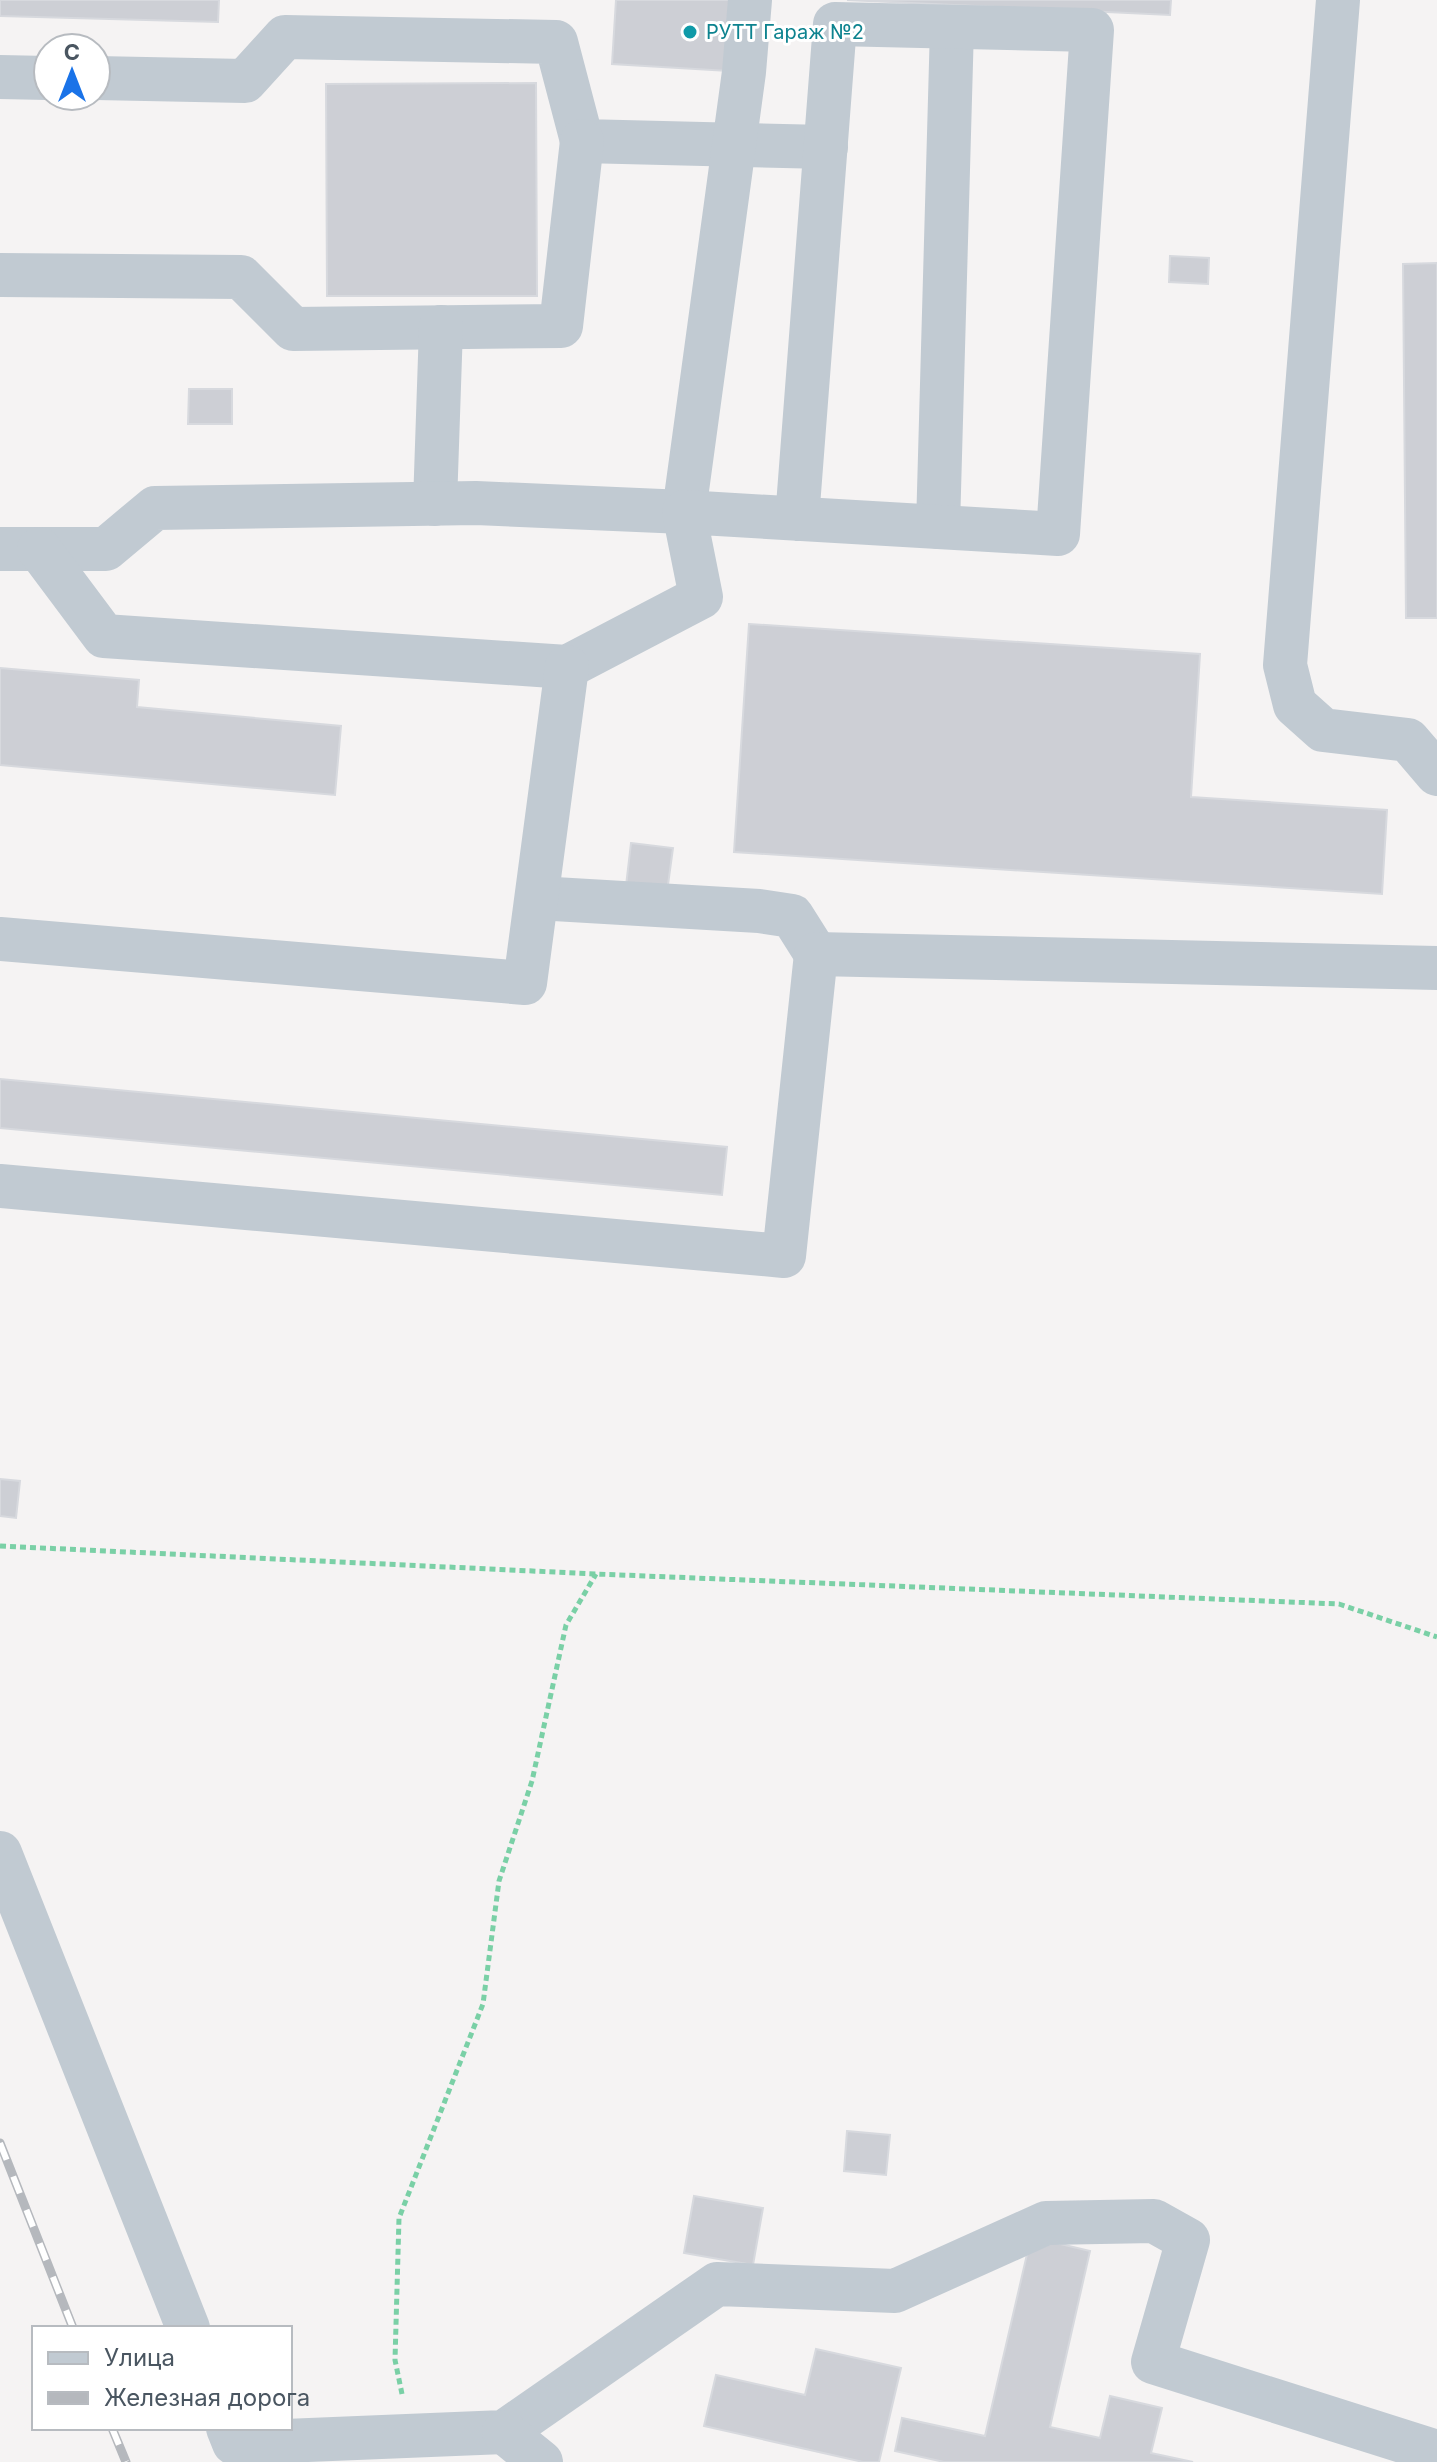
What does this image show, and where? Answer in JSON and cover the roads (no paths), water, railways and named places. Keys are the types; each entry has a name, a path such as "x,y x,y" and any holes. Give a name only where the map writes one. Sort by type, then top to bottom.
{"lane":[{"path":"19,549 104,636 567,667 701,597 684,512 734,145 750,0"},
{"path":"1338,0 1285,665 1295,705 1323,730 1408,740 1437,774"},
{"path":"19,549 106,549 155,508 476,503 1058,534 1092,30 835,24 797,519"},
{"path":"938,527 952,27"},
{"path":"0,275 241,277 293,329 561,326 582,141 556,42 285,37 245,81 112,78"},
{"path":"0,77 32,78"},
{"path":"582,141 826,147"},
{"path":"435,504 441,327"},
{"path":"0,939 525,983 567,667"},
{"path":"0,1186 784,1256 816,954 792,916 759,911 537,898"},
{"path":"816,954 1437,968"},
{"path":"0,1853 187,2326"},
{"path":"229,2430 234,2443 504,2432 717,2284 895,2291 1046,2223 1154,2221 1188,2240 1153,2362 1358,2444 1437,2452"},
{"path":"504,2432 541,2462"}],"railway":[{"path":"0,2143 72,2326"},
{"path":"113,2430 126,2462"}],"place":[{"name":"РУТТ Гараж №2","path":"690,32"}]}
